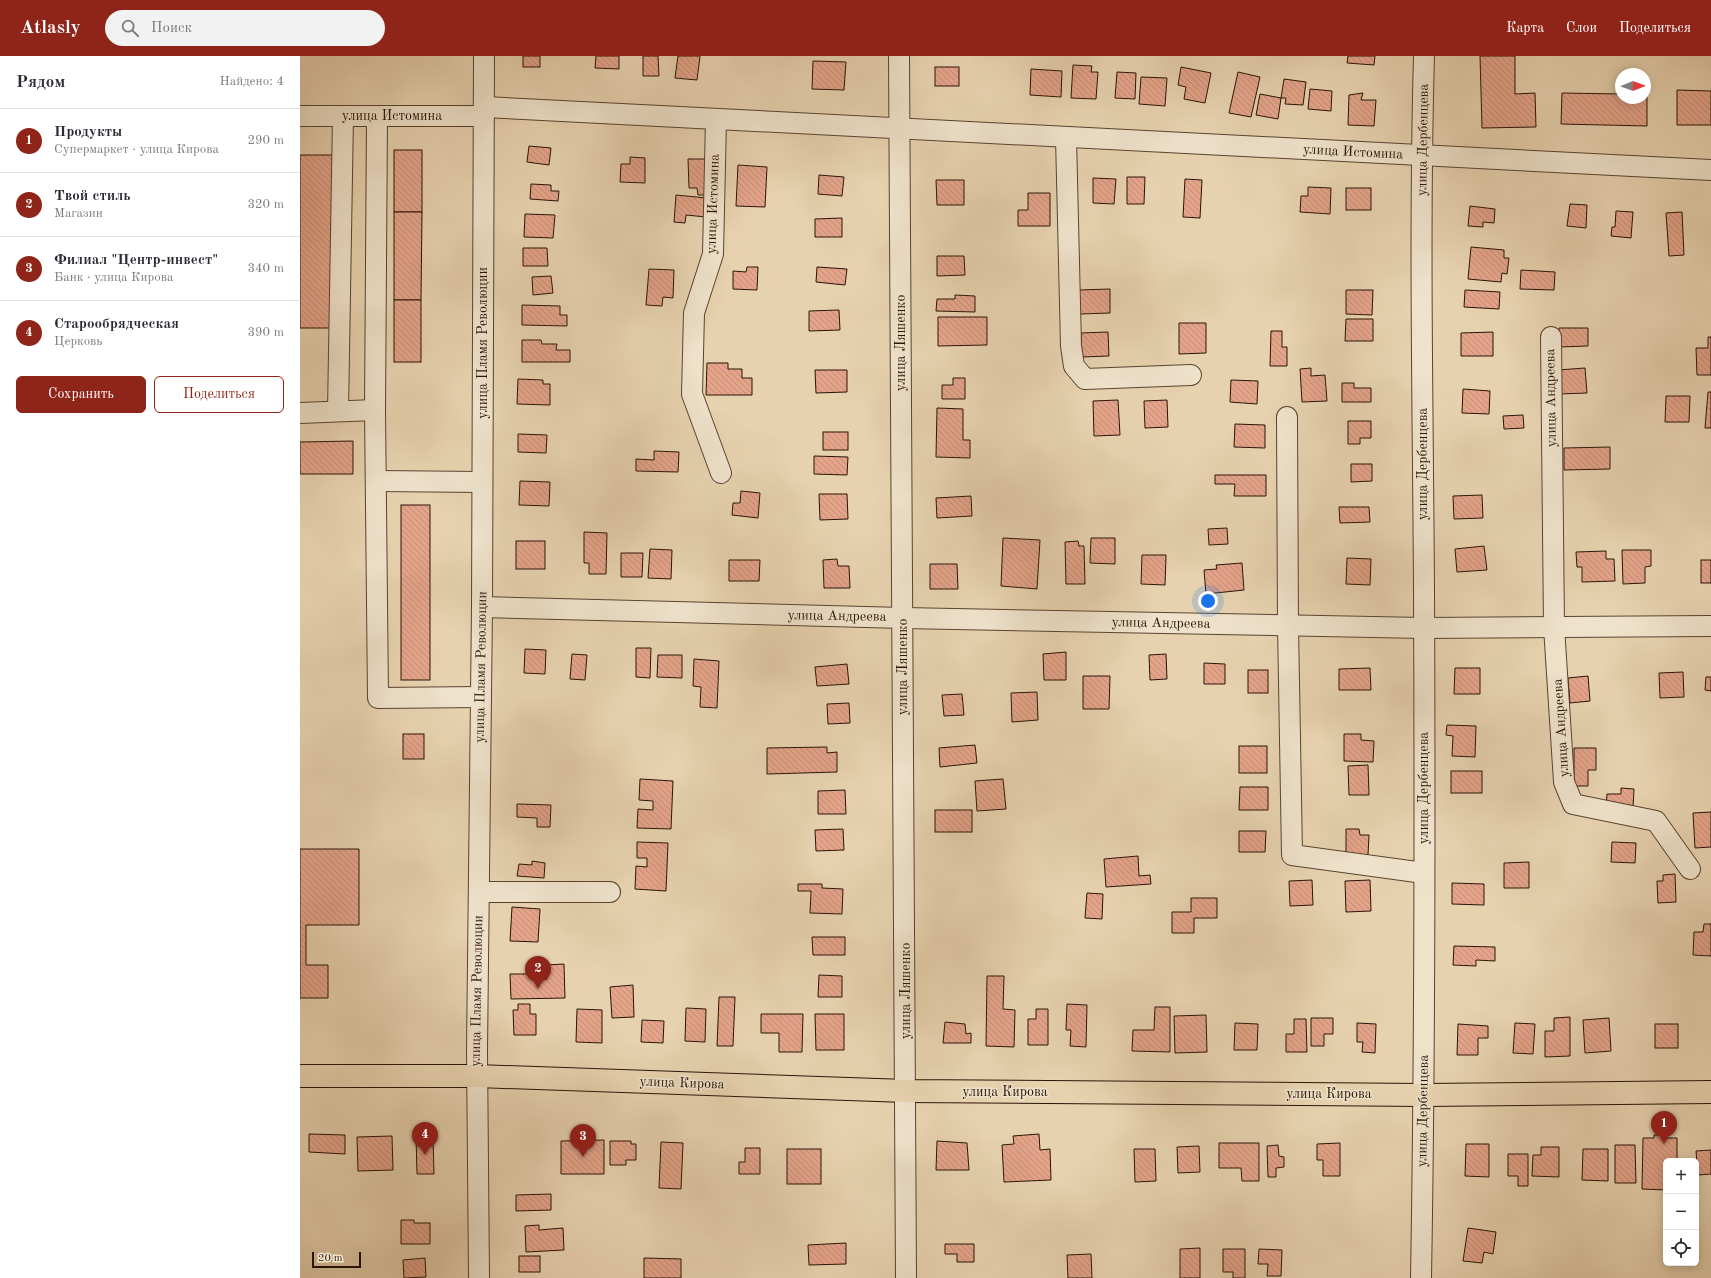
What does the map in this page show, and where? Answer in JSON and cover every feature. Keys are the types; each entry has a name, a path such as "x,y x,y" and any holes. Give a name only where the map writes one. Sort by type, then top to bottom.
{"main road":[{"name":"улица Кирова","path":"300,1076 477,1076 906,1091 1424,1095 1711,1092"}],"street":[{"name":"улица Пламя Революции","path":"479,1278 477,1076 482,607 484,56"},
{"name":"улица Ляшенко","path":"899,56 906,1278"},
{"name":"улица Дербенцева","path":"1421,1278 1424,1095 1424,628 1421,155 1424,56"},
{"name":"улица Истомина","path":"300,116 377,116 484,112 716,119 1711,170"},
{"path":"338,411 343,116"},
{"path":"377,116 376,482 378,698 481,697"},
{"name":"улица Истомина","path":"716,119 713,254 694,313 692,394 721,473"},
{"path":"1066,136 1071,346 1074,366 1084,379 1191,375"},
{"name":"улица Андреева","path":"1551,337 1554,627 1564,782 1573,804 1656,821 1690,869"},
{"path":"300,413 376,410"},
{"path":"1287,417 1288,625 1292,855 1424,873"},
{"path":"376,482 482,482"},
{"name":"улица Андреева","path":"482,607 903,618 1424,628 1711,626"},
{"path":"478,892 610,892"}],"building":[{"path":"523,56 540,56 540,67 523,67"},
{"path":"596,56 619,56 619,69 595,68"},
{"path":"643,56 658,56 659,76 643,76"},
{"path":"678,56 700,56 697,80 675,78"},
{"path":"1348,56 1375,56 1374,65 1347,63"},
{"path":"1480,56 1515,56 1515,94 1535,93 1536,127 1482,128"},
{"path":"813,61 846,62 844,90 812,89"},
{"path":"1073,65 1092,66 1091,72 1098,72 1096,99 1071,98"},
{"path":"935,67 959,67 959,86 935,86"},
{"path":"1181,67 1211,73 1205,103 1184,99 1186,87 1178,85"},
{"path":"1031,69 1062,71 1061,97 1030,95"},
{"path":"1117,72 1136,73 1135,99 1115,98"},
{"path":"1238,72 1260,77 1251,117 1229,113"},
{"path":"1141,77 1167,78 1165,106 1139,104"},
{"path":"1284,79 1306,82 1303,105 1285,104 1286,98 1281,98"},
{"path":"1310,89 1332,91 1331,111 1308,109"},
{"path":"1677,90 1711,91 1711,125 1677,125"},
{"path":"1363,93 1361,100 1376,100 1374,126 1348,125 1349,95"},
{"path":"1562,93 1615,94 1615,104 1647,104 1647,126 1561,124"},
{"path":"1260,94 1281,98 1278,119 1256,115"},
{"path":"529,146 551,148 549,165 527,162"},
{"path":"394,150 422,150 422,212 394,212"},
{"path":"300,155 333,155 331,328 300,328"},
{"path":"630,157 645,158 645,183 620,182 621,164 630,164"},
{"path":"688,159 710,159 711,195 698,195 697,188 689,188"},
{"path":"738,165 767,167 765,207 736,206"},
{"path":"819,175 844,177 842,196 818,194"},
{"path":"1127,177 1145,177 1144,204 1127,204"},
{"path":"1093,178 1116,179 1114,204 1093,203"},
{"path":"1185,179 1202,180 1200,218 1183,217"},
{"path":"936,180 964,180 964,205 937,205"},
{"path":"531,184 551,185 551,191 559,191 558,201 530,199"},
{"path":"1308,187 1331,188 1330,214 1300,212 1301,196 1308,196"},
{"path":"1346,188 1371,188 1371,210 1346,210"},
{"path":"1028,193 1050,193 1050,226 1018,226 1018,210 1028,210"},
{"path":"676,195 707,198 706,217 686,215 685,223 674,222"},
{"path":"1570,204 1587,205 1586,228 1567,226"},
{"path":"1470,206 1495,209 1494,223 1483,222 1483,227 1468,226"},
{"path":"1616,211 1633,212 1631,238 1611,236 1612,227 1615,227"},
{"path":"394,212 422,212 421,300 394,300"},
{"path":"1682,212 1684,255 1669,256 1666,213"},
{"path":"525,214 555,215 553,238 524,237"},
{"path":"842,218 842,237 815,237 815,219"},
{"path":"1471,247 1504,250 1504,258 1509,258 1507,274 1502,273 1501,282 1468,279"},
{"path":"523,248 547,248 548,266 523,266"},
{"path":"937,256 964,256 965,275 937,276"},
{"path":"747,267 758,267 757,290 733,289 733,271 746,272"},
{"path":"817,267 847,269 845,285 816,282"},
{"path":"649,269 674,270 673,298 663,297 662,306 646,305"},
{"path":"1521,270 1555,272 1554,290 1520,289"},
{"path":"551,276 553,293 533,295 532,277"},
{"path":"1110,289 1110,313 1080,314 1079,290"},
{"path":"1346,290 1373,290 1372,315 1346,314"},
{"path":"1465,290 1500,292 1499,309 1464,307"},
{"path":"955,295 975,296 975,312 936,311 937,299 955,299"},
{"path":"394,300 421,300 421,362 394,362"},
{"path":"522,305 560,306 560,315 567,315 567,326 522,325"},
{"path":"839,310 840,330 809,331 809,311"},
{"path":"938,317 987,317 987,345 938,346"},
{"path":"1346,319 1373,319 1373,341 1345,341"},
{"path":"1179,323 1206,323 1206,353 1179,354"},
{"path":"1559,328 1588,328 1588,346 1559,347"},
{"path":"1271,331 1282,331 1282,347 1287,347 1287,366 1270,366"},
{"path":"1108,332 1109,356 1082,357 1081,333"},
{"path":"1493,332 1493,356 1461,356 1461,333"},
{"path":"1708,337 1711,337 1711,375 1697,375 1696,348 1708,348"},
{"path":"522,340 541,340 542,344 557,344 556,350 570,350 570,362 522,362"},
{"path":"707,363 728,363 728,369 742,369 742,378 752,378 752,395 706,395"},
{"path":"1311,368 1311,376 1325,375 1327,401 1302,402 1300,369"},
{"path":"1585,368 1587,393 1559,394 1558,370"},
{"path":"815,370 847,370 847,392 816,393"},
{"path":"953,378 965,378 965,399 942,399 942,385 953,385"},
{"path":"518,379 543,380 543,384 550,384 550,405 517,404"},
{"path":"1231,380 1258,381 1257,404 1230,402"},
{"path":"1342,383 1354,383 1354,388 1371,388 1371,402 1342,402"},
{"path":"1463,389 1490,391 1489,414 1462,413"},
{"path":"1708,392 1711,392 1711,428 1705,428"},
{"path":"1666,396 1690,396 1689,422 1665,422"},
{"path":"1118,400 1120,435 1094,436 1093,401"},
{"path":"1167,400 1168,427 1145,428 1144,401"},
{"path":"937,408 963,409 963,440 970,440 970,458 936,457"},
{"path":"1523,415 1524,428 1504,429 1503,416"},
{"path":"1348,421 1371,421 1371,438 1360,438 1360,444 1348,444"},
{"path":"1235,424 1265,425 1265,448 1234,447"},
{"path":"823,432 848,432 848,450 823,450"},
{"path":"518,434 547,435 546,453 518,452"},
{"path":"353,441 353,474 300,474 300,442"},
{"path":"1610,447 1610,469 1564,470 1564,448"},
{"path":"654,451 679,452 678,472 636,471 636,459 654,460"},
{"path":"814,456 848,457 847,475 814,474"},
{"path":"1351,464 1372,464 1372,481 1351,482"},
{"path":"1215,475 1266,475 1266,496 1234,496 1235,484 1215,484"},
{"path":"520,481 550,482 549,506 519,505"},
{"path":"741,491 760,493 758,518 732,515 733,503 740,503"},
{"path":"819,494 847,494 848,519 820,520"},
{"path":"1482,495 1483,518 1454,519 1453,496"},
{"path":"971,496 972,516 937,518 936,498"},
{"path":"401,505 430,505 430,680 401,680"},
{"path":"1339,507 1369,507 1370,522 1340,523"},
{"path":"1227,528 1228,544 1209,545 1208,529"},
{"path":"584,532 607,533 606,574 589,574 589,563 584,563"},
{"path":"1003,538 1040,540 1037,589 1001,586"},
{"path":"1091,538 1115,538 1115,564 1090,563"},
{"path":"516,541 545,541 545,569 516,569"},
{"path":"1078,541 1079,546 1084,546 1085,584 1066,584 1065,542"},
{"path":"1484,546 1487,570 1457,572 1455,549"},
{"path":"650,549 672,550 671,579 648,578"},
{"path":"1622,550 1651,550 1651,566 1645,567 1645,583 1623,584"},
{"path":"1606,551 1606,559 1614,559 1615,581 1582,582 1582,567 1577,567 1576,552"},
{"path":"621,553 643,553 642,577 621,577"},
{"path":"1142,555 1166,555 1165,585 1141,584"},
{"path":"1347,558 1371,559 1370,585 1346,584"},
{"path":"837,559 838,566 849,566 850,588 824,588 823,560"},
{"path":"729,560 760,560 759,581 729,581"},
{"path":"1701,560 1711,560 1711,583 1701,583"},
{"path":"1242,563 1244,590 1206,594 1204,570 1217,569 1216,565"},
{"path":"930,564 957,564 958,589 930,589"},
{"path":"636,648 651,648 650,678 636,677"},
{"path":"525,649 546,650 545,674 524,673"},
{"path":"1066,652 1066,680 1044,680 1043,654"},
{"path":"572,654 587,655 585,680 570,679"},
{"path":"1166,654 1167,679 1150,680 1149,655"},
{"path":"658,655 682,655 682,678 657,677"},
{"path":"694,659 719,661 717,708 700,707 701,687 693,686"},
{"path":"1204,663 1225,664 1225,684 1204,684"},
{"path":"847,664 849,684 817,686 815,667"},
{"path":"1370,668 1371,690 1339,690 1339,669"},
{"path":"1455,668 1480,668 1480,694 1454,694"},
{"path":"1248,670 1268,670 1268,693 1248,693"},
{"path":"1683,672 1684,697 1660,698 1659,673"},
{"path":"1083,676 1110,676 1109,709 1083,709"},
{"path":"1588,676 1590,701 1570,703 1568,678"},
{"path":"1706,677 1711,677 1711,691 1705,690"},
{"path":"1037,692 1038,720 1012,722 1011,693"},
{"path":"962,694 964,715 944,716 942,695"},
{"path":"849,703 850,723 828,724 827,704"},
{"path":"1447,725 1476,726 1475,757 1452,756 1453,736 1446,735"},
{"path":"403,734 424,734 424,759 403,759"},
{"path":"1344,734 1361,734 1361,740 1374,741 1373,762 1344,761"},
{"path":"975,745 977,763 940,767 939,748"},
{"path":"1239,746 1267,746 1267,773 1239,773"},
{"path":"827,747 827,753 837,752 837,772 767,774 767,748"},
{"path":"1574,748 1596,748 1596,770 1588,770 1588,786 1574,786"},
{"path":"1368,765 1369,795 1349,795 1348,766"},
{"path":"1451,771 1482,771 1482,793 1451,793"},
{"path":"640,779 673,781 671,829 637,828 638,809 653,810 653,801 639,800"},
{"path":"1003,779 1006,809 977,811 975,781"},
{"path":"1240,787 1268,787 1268,810 1239,810"},
{"path":"1621,788 1634,789 1633,808 1606,807 1607,794 1621,794"},
{"path":"845,790 846,814 818,814 818,791"},
{"path":"517,804 551,805 550,827 537,827 537,818 517,817"},
{"path":"935,810 972,810 972,832 935,832"},
{"path":"1711,812 1711,847 1695,848 1693,813"},
{"path":"843,829 844,850 816,851 815,830"},
{"path":"1346,829 1359,829 1360,835 1369,835 1368,855 1346,855"},
{"path":"1239,831 1266,831 1265,852 1239,852"},
{"path":"637,842 668,843 666,891 635,889 636,866 647,867 647,858 637,858"},
{"path":"1612,842 1636,843 1635,863 1611,862"},
{"path":"300,849 359,849 359,925 306,925 306,965 328,965 328,998 300,998"},
{"path":"1138,856 1139,876 1150,875 1151,884 1106,887 1104,859"},
{"path":"532,861 545,863 544,878 517,876 519,864 532,865"},
{"path":"1529,862 1529,888 1504,888 1504,863"},
{"path":"1675,874 1676,902 1658,903 1657,881 1663,881 1663,875"},
{"path":"1312,880 1313,905 1290,906 1289,881"},
{"path":"1370,880 1371,911 1346,912 1345,881"},
{"path":"1452,883 1484,884 1484,905 1452,904"},
{"path":"798,884 822,884 822,888 843,889 842,914 810,913 811,891 798,891"},
{"path":"1087,893 1103,894 1102,919 1085,918"},
{"path":"1191,898 1217,898 1217,918 1194,918 1194,933 1172,933 1172,912 1191,912"},
{"path":"512,907 540,909 538,942 510,941"},
{"path":"1704,924 1711,924 1711,956 1693,955 1694,932 1703,932"},
{"path":"812,937 845,937 845,955 813,955"},
{"path":"1454,946 1495,947 1495,961 1476,960 1476,966 1453,965"},
{"path":"564,964 565,998 511,999 510,974 537,974 537,979 547,979 546,965"},
{"path":"819,975 842,976 842,997 818,997"},
{"path":"987,976 1004,976 1003,1009 1015,1010 1014,1047 986,1046"},
{"path":"633,985 634,1017 612,1018 610,987"},
{"path":"719,997 735,997 733,1046 717,1046"},
{"path":"518,1004 530,1004 530,1014 536,1014 536,1035 514,1035 513,1010 518,1010"},
{"path":"1067,1004 1087,1005 1086,1047 1070,1046 1071,1030 1066,1030"},
{"path":"1155,1007 1170,1007 1170,1052 1132,1051 1133,1030 1154,1030"},
{"path":"686,1008 706,1009 705,1042 685,1041"},
{"path":"577,1009 602,1010 602,1043 576,1042"},
{"path":"1036,1009 1048,1009 1048,1045 1028,1045 1028,1019 1036,1019"},
{"path":"761,1014 803,1014 802,1052 779,1052 779,1033 761,1033"},
{"path":"815,1014 844,1014 844,1050 816,1050"},
{"path":"1206,1015 1207,1052 1175,1053 1174,1016"},
{"path":"1570,1017 1570,1056 1545,1057 1545,1031 1554,1031 1554,1018"},
{"path":"1311,1018 1333,1018 1333,1034 1324,1034 1324,1046 1311,1046"},
{"path":"1609,1018 1611,1051 1585,1053 1583,1020"},
{"path":"1294,1019 1306,1019 1307,1052 1286,1052 1286,1034 1294,1034"},
{"path":"642,1020 664,1021 663,1043 641,1042"},
{"path":"945,1022 965,1024 966,1034 971,1033 971,1043 943,1043"},
{"path":"1235,1023 1258,1024 1257,1050 1234,1050"},
{"path":"1357,1023 1376,1024 1375,1053 1362,1052 1363,1042 1357,1042"},
{"path":"1515,1023 1535,1024 1533,1054 1513,1053"},
{"path":"1458,1024 1488,1026 1488,1038 1478,1038 1478,1055 1457,1055"},
{"path":"1655,1024 1678,1024 1678,1048 1655,1048"},
{"path":"309,1134 345,1135 345,1154 309,1152"},
{"path":"1039,1134 1040,1150 1050,1149 1051,1180 1004,1182 1002,1145 1014,1144 1013,1136"},
{"path":"1654,1135 1661,1135 1662,1138 1677,1138 1677,1158 1663,1158 1663,1190 1642,1189 1643,1138 1654,1138"},
{"path":"392,1136 393,1170 358,1171 357,1137"},
{"path":"416,1137 433,1137 434,1174 417,1174"},
{"path":"604,1140 604,1174 561,1174 561,1141"},
{"path":"610,1141 631,1141 631,1144 636,1144 636,1160 626,1160 626,1165 610,1165"},
{"path":"937,1141 967,1143 969,1170 936,1170"},
{"path":"661,1142 683,1143 681,1189 659,1188"},
{"path":"1219,1143 1259,1143 1259,1181 1242,1181 1241,1168 1219,1168"},
{"path":"1340,1143 1340,1176 1323,1176 1323,1160 1317,1160 1317,1144"},
{"path":"1466,1144 1489,1144 1489,1177 1465,1176"},
{"path":"1278,1145 1279,1156 1284,1157 1284,1167 1276,1168 1276,1177 1268,1177 1267,1146"},
{"path":"1615,1145 1635,1145 1636,1183 1615,1183"},
{"path":"1199,1146 1200,1172 1178,1173 1177,1147"},
{"path":"1541,1147 1559,1147 1559,1177 1532,1176 1533,1155 1541,1155"},
{"path":"745,1148 760,1148 760,1174 739,1174 739,1162 745,1162"},
{"path":"787,1149 821,1149 821,1184 787,1184"},
{"path":"1134,1149 1155,1149 1156,1181 1135,1182"},
{"path":"1583,1149 1608,1149 1608,1181 1582,1180"},
{"path":"1711,1150 1711,1174 1699,1175 1699,1158 1697,1158 1696,1151"},
{"path":"1508,1154 1528,1154 1528,1186 1518,1186 1518,1176 1508,1176"},
{"path":"551,1194 551,1210 516,1211 516,1195"},
{"path":"401,1220 414,1220 414,1223 430,1223 430,1244 401,1244"},
{"path":"539,1225 539,1230 563,1228 564,1250 526,1252 525,1226"},
{"path":"1468,1228 1496,1232 1493,1254 1484,1252 1482,1263 1463,1261"},
{"path":"846,1243 846,1264 809,1265 808,1245"},
{"path":"945,1244 974,1244 974,1262 957,1262 957,1254 945,1254"},
{"path":"1200,1248 1200,1278 1180,1278 1180,1249"},
{"path":"1223,1249 1245,1249 1245,1278 1233,1278 1233,1272 1223,1272"},
{"path":"1259,1249 1282,1250 1281,1276 1267,1276 1268,1264 1258,1264"},
{"path":"1091,1254 1092,1278 1068,1278 1067,1255"},
{"path":"519,1256 540,1256 540,1272 519,1272"},
{"path":"425,1258 426,1277 404,1278 403,1260"},
{"path":"644,1258 681,1259 681,1278 644,1278"}],"place":[{"name":"Твой стиль","path":"538,989"},
{"name":"Продукты","path":"1664,1144"},
{"name":"Старообрядческая","path":"425,1155"},
{"name":"Филиал \"Центр-инвест\"","path":"583,1157"}]}
